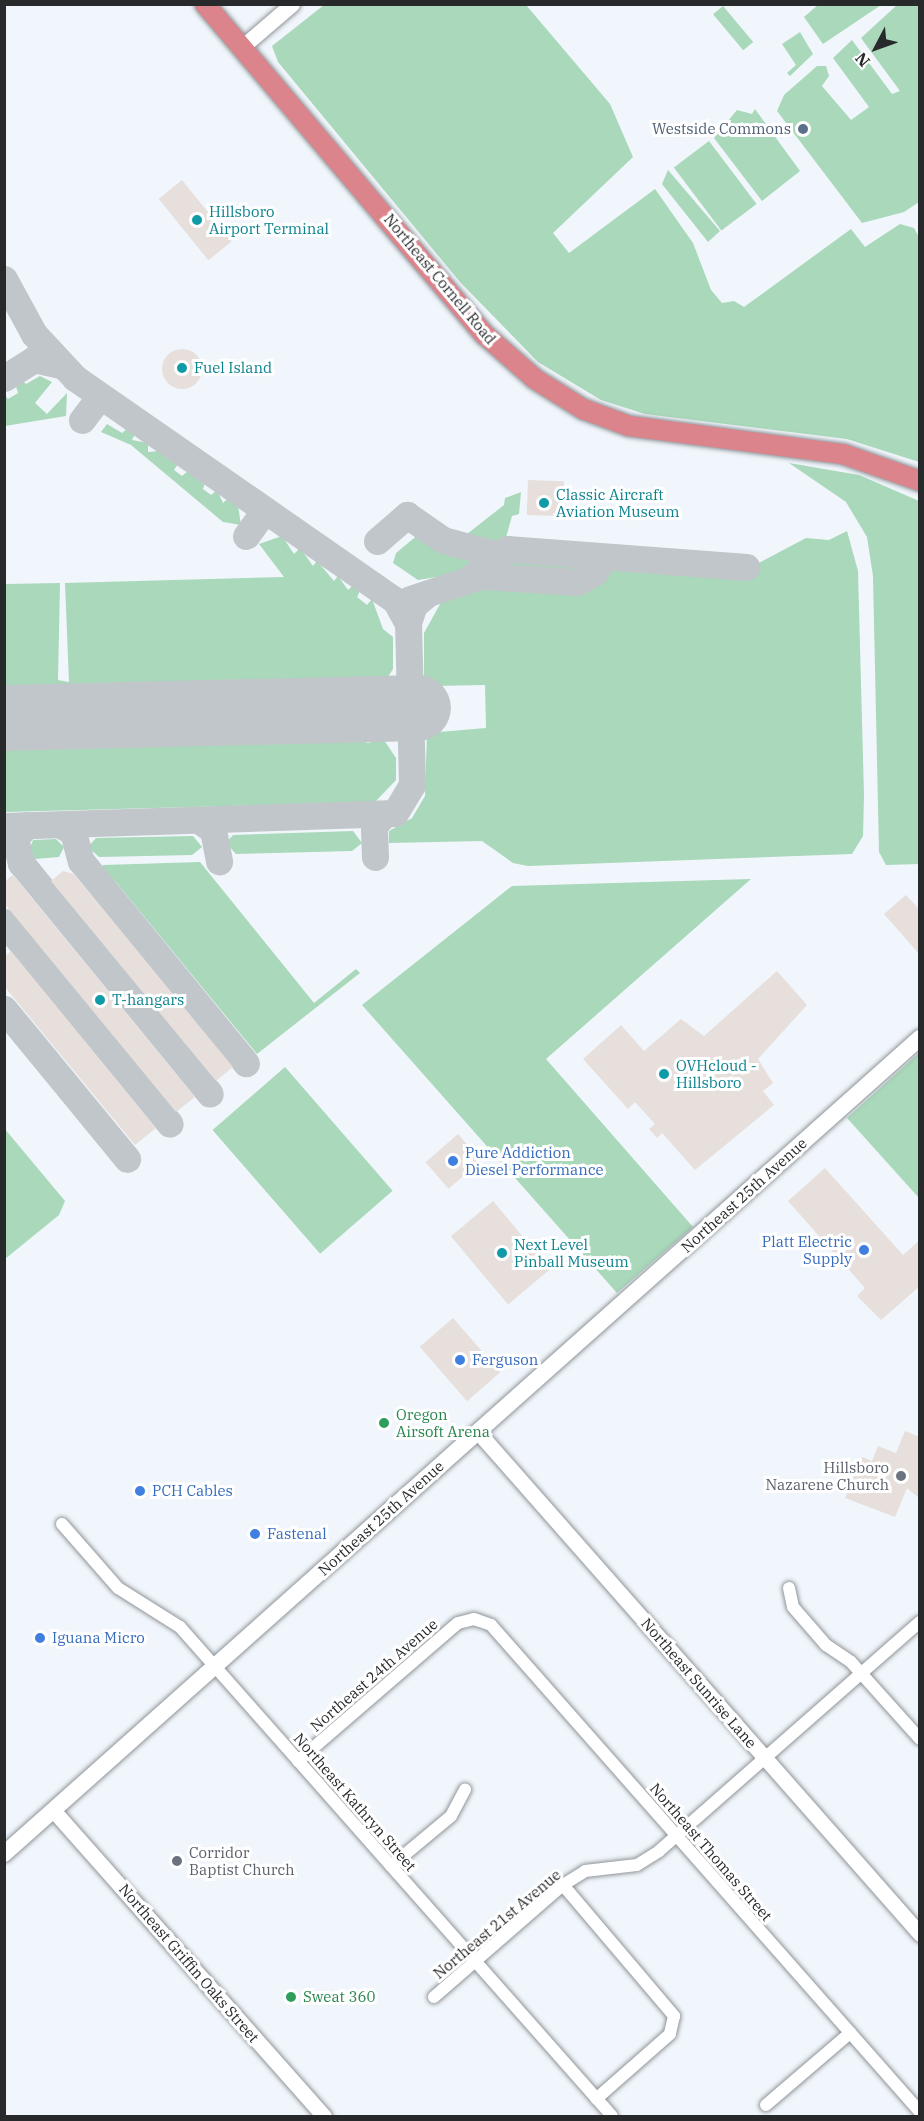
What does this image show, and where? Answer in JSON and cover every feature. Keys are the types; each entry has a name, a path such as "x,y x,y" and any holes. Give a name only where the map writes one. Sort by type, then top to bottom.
{"highway":[{"name":"Northeast Cornell Road","path":"205,4 485,335 551,390 629,426 687,438 843,453 920,481"}],"main road":[{"name":"Northeast 25th Avenue","path":"4,1854 920,1038"}],"street":[{"path":"242,47 292,4"},
{"name":"Northeast Sunrise Lane","path":"478,1432 920,1934"},
{"name":"Northeast Kathryn Street","path":"62,1524 118,1588 165,1614 214,1665 612,2116"},
{"path":"789,1588 793,1607 862,1674 920,1739"},
{"name":"Northeast 24th Avenue","path":"298,1761 452,1627 474,1619"},
{"name":"Northeast Thomas Street","path":"474,1619 498,1632 920,2112"},
{"name":"Northeast 21st Avenue","path":"434,1997 563,1885 585,1871 637,1865 676,1836 920,1622"},
{"path":"391,1866 451,1816 465,1790"},
{"name":"Northeast Griffin Oaks Street","path":"53,1810 324,2116"},
{"path":"563,1885 674,2016 670,2034 596,2099"},
{"path":"766,2105 850,2033"}],"green space":[{"path":"819,4 881,5 823,44 804,17"},
{"path":"324,5 526,5 610,104 633,157 553,233 569,253 655,189 693,243 711,290 722,303 734,301 744,307 851,229 865,247 900,224 914,228 920,239 919,462 847,439 645,414 601,400 538,362 460,282 278,62 272,46"},
{"path":"897,5 919,5 919,202 904,212 862,223 777,111 784,95 817,66 826,66 829,76 822,86 851,120 869,107 833,58 852,40 892,94 900,91 861,38"},
{"path":"723,6 753,42 743,50 713,14"},
{"path":"800,32 813,54 790,76 787,73 796,65 782,44"},
{"path":"755,109 800,171 762,201 714,138 737,110 752,114"},
{"path":"709,141 757,204 721,231 674,167"},
{"path":"668,170 720,231 708,242 662,184"},
{"path":"40,376 52,382 35,403 47,414 67,393 66,416 5,426 5,395 8,399 18,393 15,383 21,379 26,384"},
{"path":"107,424 122,433 127,429 135,434 132,440 148,443 148,452 159,451 178,464 174,470 182,476 188,471 205,483 203,489 211,495 217,490 223,503 228,498 238,505 241,525 223,522 131,445 101,432"},
{"path":"789,463 859,475 919,501 919,864 886,865 879,852 873,576 867,537 846,502"},
{"path":"521,492 519,514 512,516 505,541 493,545 462,538 504,505 505,498"},
{"path":"847,531 858,571 864,795 863,836 852,854 528,866 513,863 482,841 389,843 389,831 412,818 425,796 427,733 486,728 485,685 432,686 424,680 424,633 444,597 485,582 572,589 614,568 732,577 806,538 829,540"},
{"path":"419,534 441,548 479,559 468,572 418,580 393,563 396,553"},
{"path":"282,536 294,554 300,548 313,566 317,561 334,581 338,576 348,590 353,585 360,591 357,597 367,605 372,599 383,629 393,637 393,669 386,680 367,678 353,689 5,696 5,584 60,583 58,680 69,682 65,583 284,577 259,544"},
{"path":"509,559 592,565 570,577 492,571"},
{"path":"278,734 357,735 367,743 384,740 396,758 396,780 375,802 5,812 5,741"},
{"path":"353,831 362,843 352,851 236,854 226,843 233,835"},
{"path":"193,836 202,847 192,855 99,857 88,847 96,838"},
{"path":"56,839 64,847 59,857 35,859 28,853 33,840"},
{"path":"200,862 314,1003 356,969 360,973 257,1054 115,881 107,882 99,873 103,865"},
{"path":"751,879 546,1059 693,1227 617,1293 362,1005 512,886"},
{"path":"919,1053 919,1198 847,1118"},
{"path":"285,1067 393,1191 320,1254 213,1130"},
{"path":"4,1128 65,1201 59,1215 5,1259"}],"building":[{"name":"Hillsboro Airport Terminal","path":"182,180 232,241 208,260 159,199"},
{"name":"Fuel Island","path":"182,349 190,350 196,355 201,361 201,377 196,383 190,388 182,389 174,388 168,383 163,377 162,369 163,361 168,355 174,350"},
{"name":"Classic Aircraft Aviation Museum","path":"528,480 564,481 563,516 527,515"},
{"name":"T-hangars","path":"63,871 74,874 233,1067 216,1081 51,881"},
{"name":"T-hangars","path":"13,875 195,1097 176,1112 4,903 4,882"},
{"path":"906,895 920,910 920,955 884,914"},
{"name":"T-hangars","path":"11,951 156,1128 135,1145 4,986 4,957"},
{"name":"OVHcloud - Hillsboro","path":"777,971 807,1005 758,1059 773,1083 763,1091 774,1105 695,1170 662,1133 657,1138 649,1129 655,1124 635,1102 628,1109 583,1059 621,1025 644,1051 681,1019 704,1036"},
{"name":"Pure Addiction Diesel Performance","path":"458,1134 481,1160 449,1189 426,1162"},
{"name":"Platt Electric Supply","path":"825,1168 903,1255 920,1240 920,1286 881,1320 857,1296 865,1288 788,1201"},
{"name":"Next Level Pinball Museum","path":"493,1201 550,1269 508,1305 451,1236"},
{"name":"Ferguson","path":"453,1318 500,1372 467,1401 420,1347"},
{"name":"Hillsboro Nazarene Church","path":"905,1431 920,1437 920,1499 907,1488 895,1517 845,1498 862,1457 872,1461 878,1446 896,1453"}],"taxiway":[{"path":"4,279 34,334 75,378 395,600 408,623"},
{"path":"4,378 34,359 61,365"},
{"path":"82,420 100,396"},
{"path":"246,536 265,510"},
{"path":"377,541 407,515 443,540 495,554"},
{"path":"469,579 507,549 746,567"},
{"path":"410,599 480,576 577,582 595,572 603,558"},
{"path":"4,826 395,813 412,785 408,623 414,605 427,594"},
{"path":"375,857 374,825 383,816"},
{"path":"200,821 213,830 219,861"},
{"path":"27,825 15,838 21,863 210,1094"},
{"path":"61,825 73,832 81,861 246,1063"},
{"path":"4,922 170,1124"},
{"path":"4,1009 127,1159"}],"runway":[{"path":"4,718 418,708"}],"place":[{"name":"Westside Commons","path":"803,129"},
{"name":"Hillsboro Airport Terminal","path":"197,220"},
{"name":"Fuel Island","path":"182,368"},
{"name":"Classic Aircraft Aviation Museum","path":"544,503"},
{"name":"T-hangars","path":"100,1000"},
{"name":"OVHcloud - Hillsboro","path":"664,1074"},
{"name":"Pure Addiction Diesel Performance","path":"453,1161"},
{"name":"Platt Electric Supply","path":"864,1250"},
{"name":"Next Level Pinball Museum","path":"502,1253"},
{"name":"Ferguson","path":"460,1360"},
{"name":"Oregon Airsoft Arena","path":"384,1423"},
{"name":"Hillsboro Nazarene Church","path":"901,1476"},
{"name":"PCH Cables","path":"140,1491"},
{"name":"Fastenal","path":"255,1534"},
{"name":"Iguana Micro","path":"40,1638"},
{"name":"Corridor Baptist Church","path":"177,1861"},
{"name":"Sweat 360","path":"291,1997"}]}
